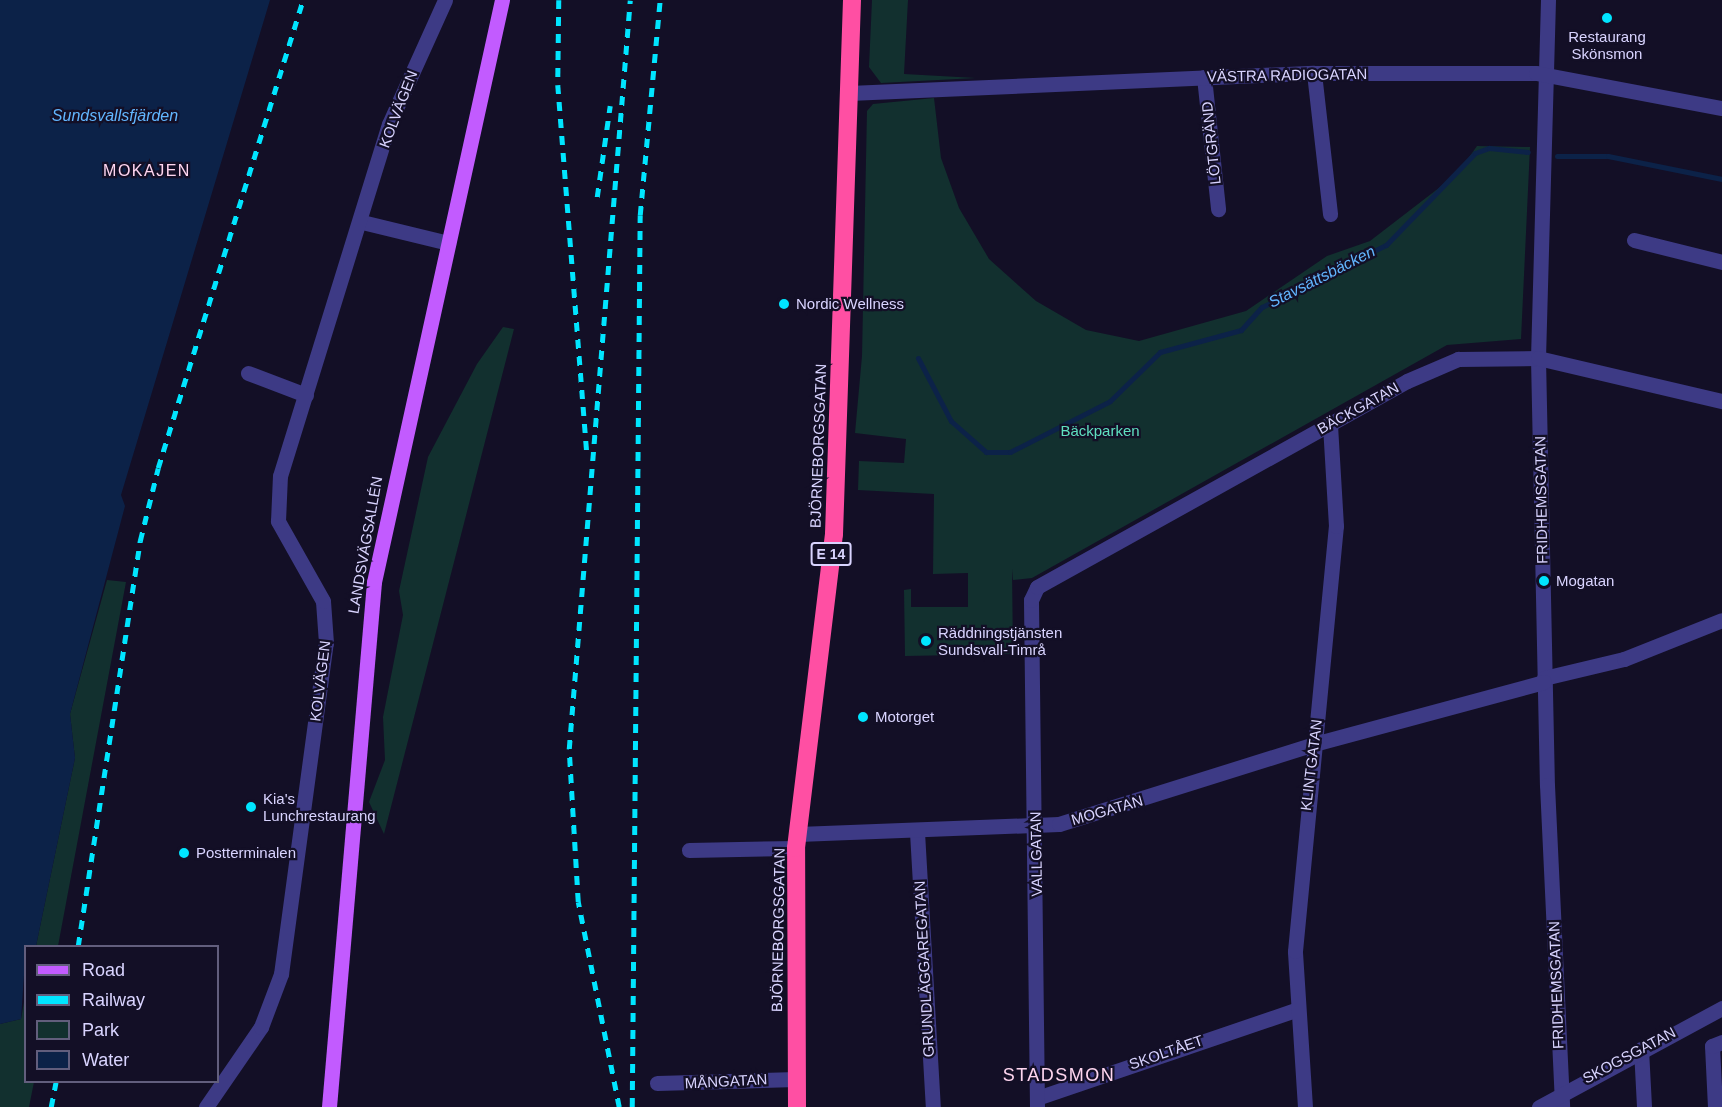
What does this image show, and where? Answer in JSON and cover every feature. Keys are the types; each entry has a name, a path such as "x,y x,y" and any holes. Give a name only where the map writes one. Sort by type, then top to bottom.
{"highway":[{"name":"BJÖRNEBORGSGATAN","path":"796,1107 797,841 834,534 852,0"}],"main road":[{"name":"LANDSVÄGSALLÉN","path":"329,1107 374,582 502,0"}],"street":[{"name":"KOLVÄGEN","path":"206,1107 261,1027 281,974 326,643 323,601 278,521 280,476 362,222 390,124 445,0"},
{"name":"FRIDHEMSGATAN","path":"1548,0 1538,358 1544,680 1562,1107"},
{"path":"1314,72 1330,214"},
{"name":"VÄSTRA RADIOGATAN","path":"849,93 1314,72 1546,74 1722,108"},
{"name":"LÖTGRÄND","path":"1204,77 1218,209"},
{"path":"362,222 448,243"},
{"path":"1634,240 1722,262"},
{"name":"BÄCKGATAN","path":"1031,600 1038,587 1330,424 1458,359 1538,358 1722,401"},
{"path":"248,373 306,395"},
{"name":"KLINTGATAN","path":"1305,1107 1296,1010 1296,911 1336,526 1330,424"},
{"name":"VALLGATAN","path":"1031,600 1037,1102"},
{"name":"MOGATAN","path":"689,850 917,832 1035,827 1163,794 1314,744 1624,659 1722,620"},
{"name":"GRUNDLÄGGAREGATAN","path":"917,832 933,1107"},
{"name":"SKOGSGATAN","path":"1539,1107 1561,1090 1722,1008"},
{"name":"SKOLTÅET","path":"1037,1102 1296,1010"},
{"path":"1715,1107 1712,1046 1722,1042"},
{"path":"1641,1049 1644,1107"},
{"name":"MÅNGATAN","path":"657,1083 796,1079"}],"green space":[{"path":"872,0 908,0 904,74 976,78 881,83 869,67"},
{"name":"Bäckparken","path":"934,98 941,158 959,208 989,259 1036,301 1086,330 1139,341 1246,311 1327,256 1370,241 1457,174 1477,146 1530,147 1521,339 1447,345 1032,578 1013,580 1012,569 1013,654 905,656 904,590 911,589 911,607 968,607 968,573 933,574 934,494 858,490 859,461 904,463 906,439 855,433 862,356 867,111 873,104"},
{"path":"503,327 514,329 384,834 369,802 385,760 383,717 403,615 399,591 428,457 477,364"},
{"path":"107,580 126,582 58,945 36,945 75,758 70,714"},
{"path":"24,1002 24,1083 34,1083 29,1107 0,1107 0,1024 21,1019"}],"water":[{"name":"Sundsvallsfjärden","path":"0,0 270,0 121,495 125,506 70,714 75,758 36,945 24,945 21,1019 0,1024"}],"waterway":[{"name":"Stavsättsbäcken","path":"918,358 951,421 986,452 1010,452 1110,401 1160,352 1241,330 1262,307 1386,245 1475,153 1489,148 1528,152"},
{"name":"Stavsättsbäcken","path":"1557,156 1608,156 1722,179"}],"railway":[{"path":"78,945 140,541 158,468 303,0"},
{"path":"559,0 558,85 587,450"},
{"path":"619,1107 578,902 569,749 630,0"},
{"path":"632,1107 640,215 660,0"},
{"path":"597,197 610,106"},
{"path":"51,1107 56,1083"}],"place":[{"name":"Restaurang Skönsmon","path":"1607,18"},
{"name":"Nordic Wellness","path":"784,304"},
{"name":"Mogatan","path":"1544,581"},
{"name":"Räddningstjänsten Sundsvall-Timrå","path":"926,641"},
{"name":"Motorget","path":"863,717"},
{"name":"Kia's Lunchrestaurang","path":"251,807"},
{"name":"Postterminalen","path":"184,853"}],"district":[{"name":"MOKAJEN","path":"147,171"},
{"name":"STADSMON","path":"1059,1075"}]}
